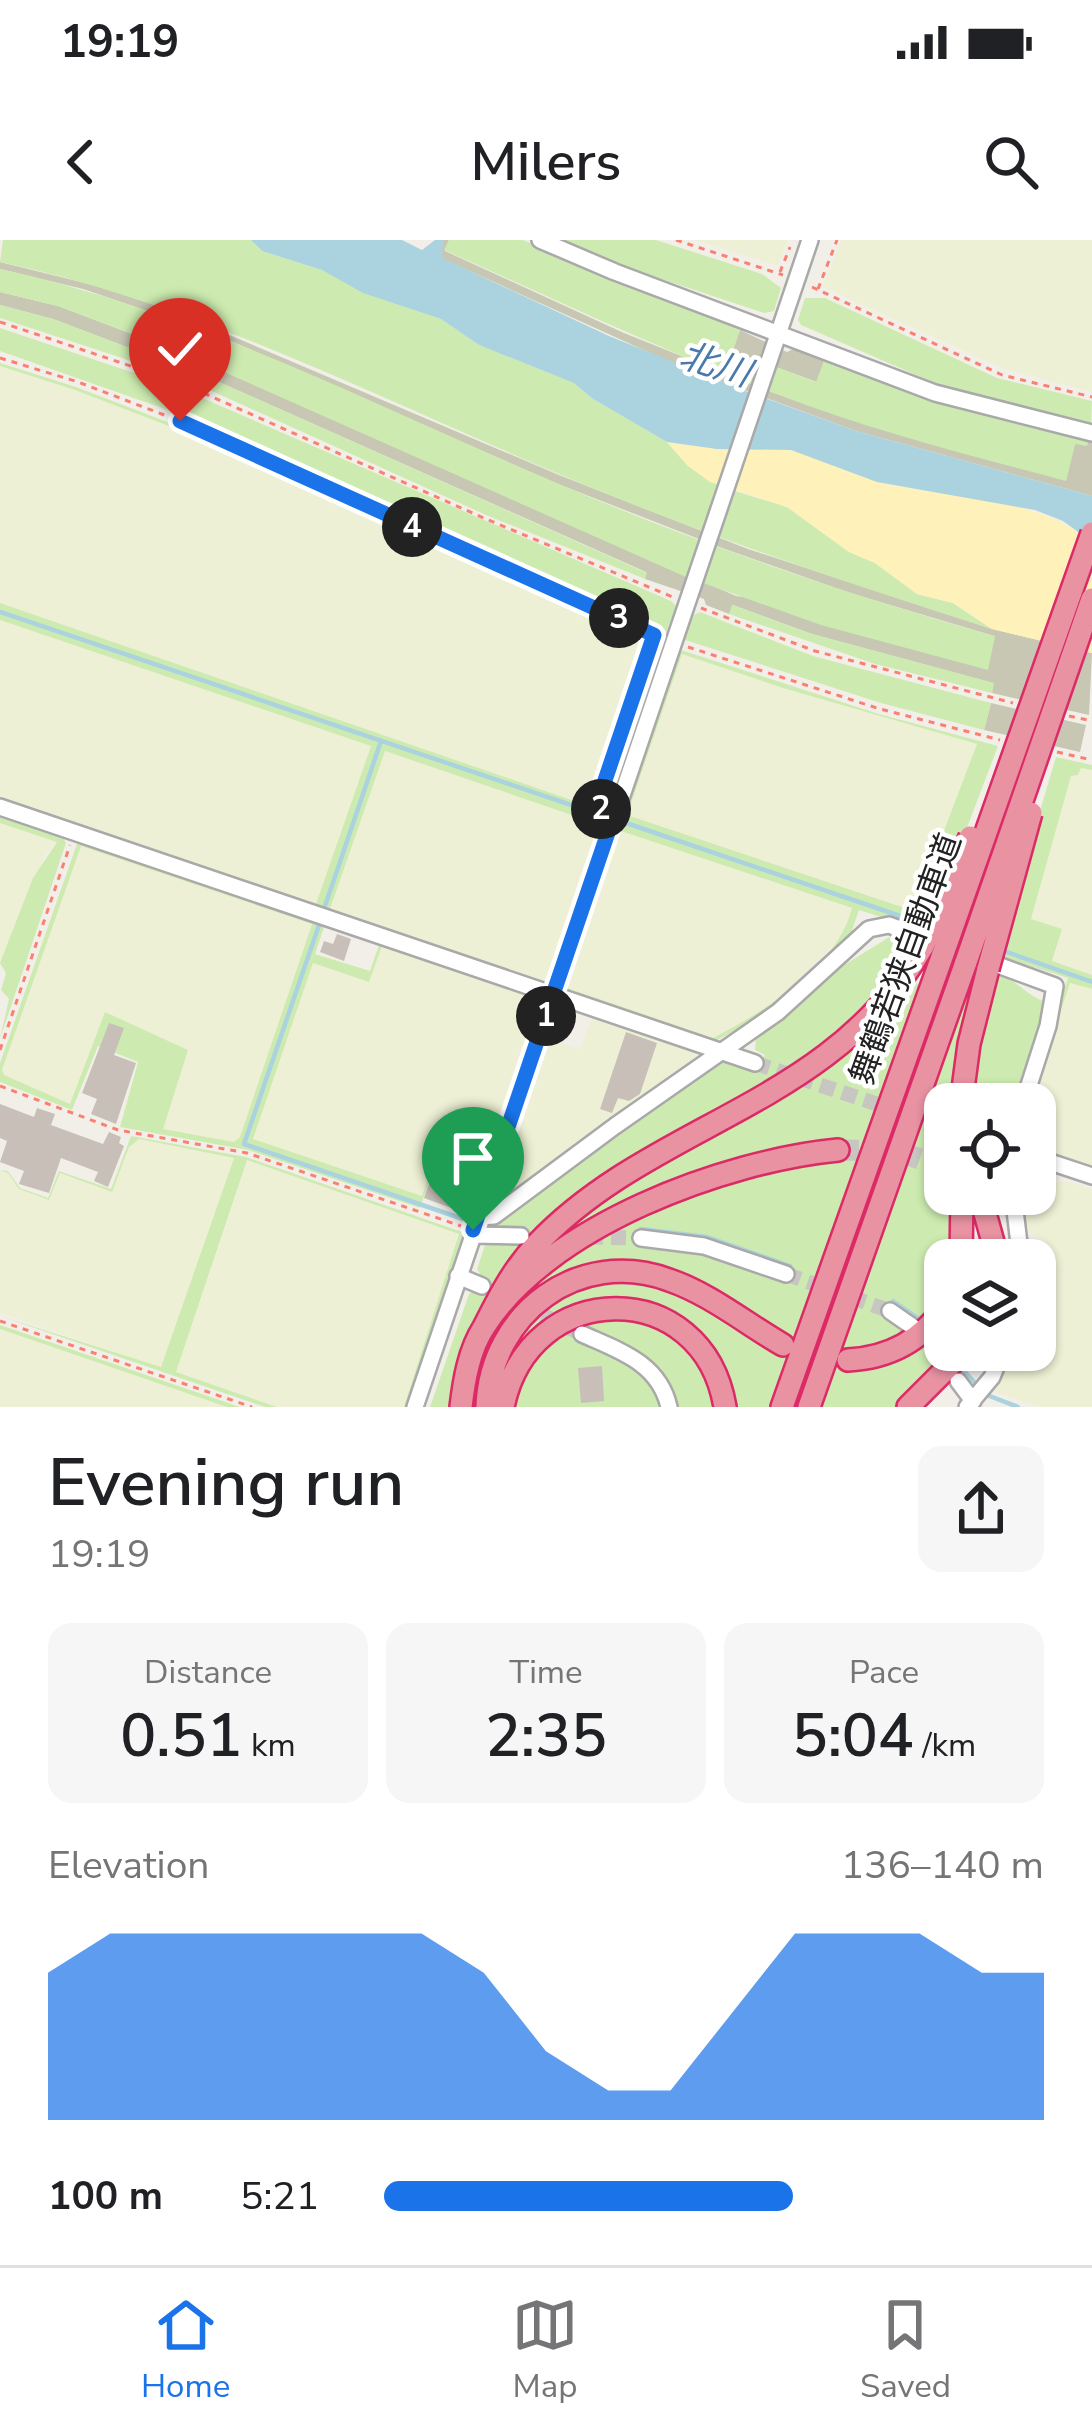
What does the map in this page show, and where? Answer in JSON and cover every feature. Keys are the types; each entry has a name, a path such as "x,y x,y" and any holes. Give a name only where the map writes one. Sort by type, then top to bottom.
{"highway":[{"path":"461,1407 483,1329 524,1259 562,1221 632,1173 806,1072 842,1046 933,950 1052,610 1090,538"},
{"path":"964,1083 977,966 1092,598"},
{"name":"舞鶴若狭自動車道","path":"782,1407 933,950"},
{"name":"舞鶴若狭自動車道","path":"809,1407 977,966"},
{"path":"483,1329 500,1307 555,1258 649,1201 752,1164 838,1150"},
{"path":"488,1407 494,1363 518,1318 545,1294 597,1273 631,1271 666,1279 783,1345"},
{"path":"503,1407 514,1371 548,1330 574,1315 621,1308 652,1314 690,1337 713,1369 725,1407"},
{"path":"848,1360 868,1359 903,1347 924,1331"},
{"path":"908,1407 944,1371"}],"street":[{"path":"541,240 774,340 935,393 1092,433"},
{"path":"415,1407 810,240"},
{"path":"0,807 755,1063"},
{"path":"474,1228 778,1012 869,929 889,925 1055,986 1030,1083"},
{"path":"1056,1163 1092,1176"},
{"path":"474,1228 521,1236"},
{"path":"641,1238 704,1246 786,1274"},
{"path":"458,1276 482,1286"},
{"path":"890,1311 913,1327"},
{"path":"582,1334 647,1367 659,1379 669,1407"},
{"path":"958,1381 970,1404 994,1371"}],"path":[{"path":"676,240 782,275 793,240"},
{"path":"818,289 837,240"},
{"path":"810,286 1002,375 1092,397"},
{"path":"0,322 182,383 486,519 815,651 1024,706"},
{"path":"0,358 180,421 657,636 596,807 614,815"},
{"path":"686,646 880,709 1014,743"},
{"path":"1067,716 1092,721"},
{"path":"1052,752 1092,760"},
{"path":"0,1050 74,832"},
{"path":"0,1086 118,1130 247,1154 474,1228"},
{"path":"0,1321 252,1407"}],"shaded area":[{"path":"443,240 449,240 445,251 624,333 774,393 925,442 1066,480 1075,443 1092,439 1092,496 856,431 679,366 441,258"},
{"path":"695,240 788,240 778,266"},
{"path":"841,240 1092,240 1092,392 1004,369 823,287"},
{"path":"0,262 173,311 559,475 748,549 992,629 1092,653 1089,715 992,693 993,683 812,634 733,605 729,614 706,605 704,599 645,579 646,572 219,382 53,319 0,305 0,292 58,306 177,351 736,596 994,636 722,548 558,484 215,334 83,289 0,269"},
{"path":"740,330 787,352 793,349 824,361 817,382 732,351"},
{"path":"0,366 174,428 519,587 639,636 643,644 586,805 0,603"},
{"path":"0,620 371,746 316,905 0,798"},
{"path":"682,653 783,688 977,744 908,910 627,815"},
{"path":"991,703 1086,725 1080,752 984,730"},
{"path":"385,751 598,824 546,982 330,909"},
{"path":"1081,767 1092,770 1092,975 1052,961 1031,919 1071,775"},
{"path":"0,823 57,841 45,856 0,963"},
{"path":"620,830 853,909 844,935 775,1003 713,1038 567,988"},
{"path":"81,845 312,924 240,1138 234,1142 162,1130 188,1050 106,1013 70,1104 4,1075"},
{"path":"381,946 539,1004 487,1157 442,1142 422,1197 252,1139 313,962 369,981"},
{"path":"1070,982 1092,989 1092,1166 1056,1154 1056,1083 1037,1083"},
{"path":"593,1014 710,1054 491,1214 488,1210 546,1038 580,1049"},
{"path":"139,1139 234,1158 161,1368 0,1313 0,1170 19,1189 49,1200 60,1173 112,1192 129,1146"},
{"path":"247,1160 458,1234 404,1407 277,1407 176,1372"},
{"path":"1056,1182 1092,1189 1092,1407 1039,1407 995,1392 1002,1371 1056,1371 1056,1239 1024,1231 1022,1215 1056,1215"},
{"path":"0,1329 78,1356 227,1407 0,1407"}],"green space":[{"path":"3,240 251,240 262,251 441,319 479,345 575,383 593,399 667,442 688,466 728,489 787,507 917,594 953,603 992,629 662,516 213,326 143,301 0,262"},
{"path":"449,240 523,240 740,330 733,351 816,382 824,361 934,398 1089,439 1087,446 1075,444 1066,481 846,419 691,359 444,250"},
{"path":"558,240 656,240 762,274 781,288 774,311 764,313"},
{"path":"0,269 72,287 213,334 662,526 827,585 995,636 988,670 821,625 686,577 177,351 58,306 0,292"},
{"path":"805,298 825,298 997,378 1092,401 1091,426 937,384 801,325 798,320"},
{"path":"0,305 53,319 219,382 647,573 645,579 486,515 183,378 0,318"},
{"path":"0,328 179,388 671,601 676,606 665,635 182,415 0,351"},
{"path":"0,366 76,387 178,426 647,636 587,816 603,822 547,985 0,801 316,904 371,746 0,620 0,603 586,805 642,639 174,428","holes":["385,751 598,824 546,982 330,909"]},
{"path":"732,605 812,634 994,683 992,693 875,664 729,614"},
{"path":"700,612 813,656 991,703 984,730 881,703 682,639 690,617"},
{"path":"678,649 879,714 998,746 949,875 922,930 859,910 849,939 794,992 765,1015 713,1042 562,990","holes":["682,654 977,744 937,849 908,909 627,815","621,831 852,908 844,930 796,985 713,1038 567,988"]},
{"path":"1056,757 1092,765 1092,770 1081,768 1071,776 1031,919 1062,929 1052,961 1092,975 1092,989 1070,983 1037,1083 1033,1083 1068,978 997,955"},
{"path":"0,813 61,834 66,843 0,1039 9,999 1,990 6,973 0,963 33,878 57,842 0,823"},
{"path":"78,841 325,924 315,954 370,971 380,942 543,999 489,1159 442,1144 420,1208 248,1150 120,1127 138,1062 98,1046 72,1110 0,1082 0,1063","holes":["81,846 312,924 240,1137 234,1142 163,1129 188,1050 105,1012 70,1104 4,1075","382,946 539,1004 488,1156 441,1141 422,1196 253,1139 313,963 369,982"]},
{"path":"891,936 918,940 901,970 831,1046 673,1138 502,1274 465,1345 452,1407 430,1407 469,1294 485,1283 477,1269 493,1221 721,1059 751,1071 765,1055 755,1050 756,1034 817,982"},
{"path":"995,970 1043,1001 1043,1025 1025,1083 973,1083"},
{"path":"917,983 920,988 771,1407 734,1407 711,1352 670,1314 645,1303 589,1302 560,1313 506,1362 518,1336 553,1301 598,1284 676,1273 533,1291 549,1273 641,1214 768,1152 687,1176 539,1254 650,1171 834,1060 908,986","holes":["641,1232 694,1239 741,1265"]},
{"path":"968,983 976,988 957,1083 933,1083"},
{"path":"924,1110 924,1215 954,1215 954,1239 924,1239 924,1317 920,1323 891,1304 886,1318 907,1333 850,1352 844,1370 874,1366 924,1339 924,1371 933,1371 896,1407 821,1407"},
{"path":"131,1136 246,1157 462,1232 407,1407 459,1234 247,1160 176,1372 277,1407 265,1407 0,1316 161,1367 234,1158 139,1139 129,1147 112,1192 60,1173 49,1200 19,1189 0,1170 8,1171 20,1188 48,1198 59,1171 111,1189"},
{"path":"602,1318 647,1325 677,1340 698,1366 717,1407 676,1407 662,1375 636,1352 629,1363 654,1383 663,1407 513,1407 544,1349 567,1332"},
{"path":"0,1325 240,1407 227,1407 0,1329"}],"sand":[{"path":"667,442 797,452 873,480 1015,506 1068,526 1092,542 1092,653 992,629 953,603 917,594 787,507 710,482"}],"water":[{"path":"251,240 402,240 422,250 443,240 442,258 609,336 748,392 856,431 1092,496 1092,542 1063,521 1035,510 877,482 791,450 717,449 667,442 574,383 479,345 441,319 262,251"}],"building":[{"path":"337,934 351,939 344,961 320,952 324,941 333,944"},
{"path":"109,1023 124,1028 114,1055 136,1063 116,1124 91,1114 97,1099 82,1093"},
{"path":"626,1032 657,1043 640,1094 629,1101 618,1098 612,1113 600,1109"},
{"path":"0,1104 34,1117 37,1108 55,1114 51,1125 103,1144 109,1132 121,1137 119,1143 124,1146 108,1187 94,1181 98,1172 61,1158 49,1193 19,1184 24,1171 0,1162 7,1141 0,1138"},
{"path":"441,1148 480,1162 465,1213 424,1198"},
{"path":"602,1366 604,1401 581,1403 578,1368"}],"waterway":[{"path":"0,612 589,811"},
{"path":"325,906 381,741"},
{"path":"626,823 915,921"},
{"path":"319,925 244,1144 466,1220"},
{"path":"1001,950 1092,982"},
{"path":"494,1227 524,1228"},
{"path":"641,1229 707,1237 790,1266"},
{"path":"893,1301 921,1320"},
{"path":"964,1371 979,1387"},
{"path":"987,1395 1018,1407"}],"tunnel":[{"path":"755,1063 924,1120"},
{"path":"838,1150 897,1151 924,1161"},
{"path":"542,1236 641,1238"},
{"path":"786,1274 890,1311"},
{"path":"501,1295 582,1334"},
{"path":"915,1329 953,1375"}],"route":[{"path":"180,421 654,635 596,807 614,815 473,1230"}],"water label":[{"name":"北川","path":"715,365"}]}
